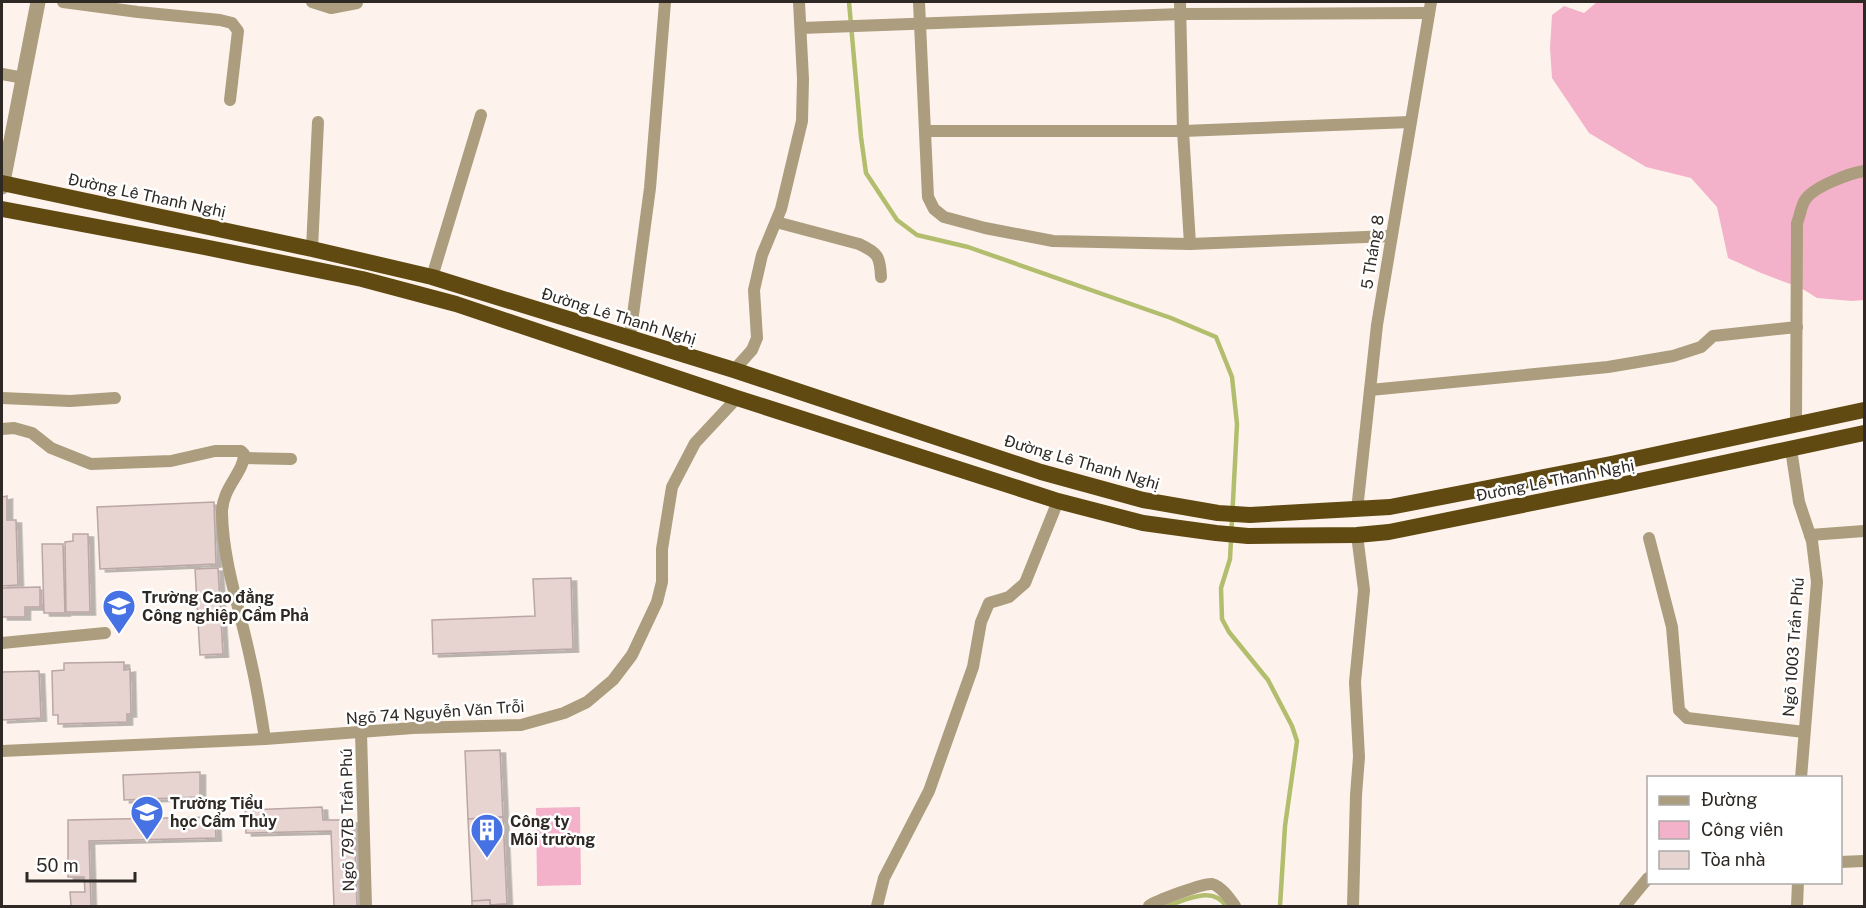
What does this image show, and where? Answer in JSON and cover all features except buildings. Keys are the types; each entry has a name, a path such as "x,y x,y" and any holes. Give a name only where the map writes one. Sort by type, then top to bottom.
{"highway":[{"name":"Đường Lê Thanh Nghị","path":"2,184 312,249 432,277 734,370 1041,472 1143,500 1218,513 1250,515 1390,507 1611,464 1864,410"},
{"path":"2,209 204,246 362,279 456,304 737,398 1058,501"},
{"name":"Đường Lê Thanh Nghị","path":"1058,501 1143,523 1216,533 1248,536 1357,535 1389,532 1864,433"},
{"path":"921,456 929,434"},
{"path":"1611,464 1616,486"}],"street":[{"path":"2,184 38,2"},
{"path":"63,2 139,7 232,23 238,31 230,100"},
{"path":"312,2 331,8 357,3"},
{"path":"630,337 650,188 665,2"},
{"path":"734,370 752,350 757,338 754,290 762,255 781,209 802,121 803,79 799,2"},
{"path":"919,2 922,23 928,197 934,209 944,217 985,228 1053,241 1190,243 1391,236"},
{"path":"801,28 1180,8 1430,7"},
{"name":"5 Tháng 8","path":"1357,510 1377,325 1430,7"},
{"path":"1180,8 1183,131 1190,243"},
{"path":"2,74 24,78"},
{"path":"432,277 481,115"},
{"path":"312,249 318,122"},
{"path":"925,131 1183,131 1410,122"},
{"path":"1796,424 1797,223 1806,199 1822,187 1864,171"},
{"path":"776,222 871,249 880,262 881,277"},
{"path":"1370,390 1608,367 1673,356 1701,347 1713,336 1797,327"},
{"path":"2,398 61,401 115,398"},
{"name":"Ngõ 74 Nguyễn Văn Trỗi","path":"2,751 265,739 413,728 521,725 564,713 586,702 613,680 632,655 657,602 662,582 662,549 672,487 695,442 737,398"},
{"path":"2,429 14,428 32,433 51,448 91,464 171,461 230,450 241,451 244,458"},
{"name":"Ngõ 1003 Trần Phú","path":"1791,449 1798,502 1810,535 1817,582 1801,776"},
{"path":"244,458 291,459"},
{"path":"244,458 223,497 222,514 229,575 251,662 265,739"},
{"path":"877,906 884,878 929,791 973,667 981,622 989,603 1009,597 1025,583 1058,501"},
{"path":"1810,535 1864,531"},
{"path":"1353,906 1359,757 1355,682 1364,590 1357,535"},
{"path":"1649,538 1672,627 1679,710 1687,718 1804,732"},
{"path":"2,643 105,633"},
{"name":"Ngõ 797B Trần Phú","path":"361,733 366,906"},
{"path":"1842,862 1864,861"},
{"path":"1625,906 1647,879"},
{"path":"1149,906 1208,884 1218,887 1235,906"},
{"path":"1797,906 1798,884"}],"green space":[{"path":"1597,2 1864,2 1864,300 1817,298 1801,288 1728,258 1717,207 1691,178 1646,167 1589,133 1552,78 1550,48 1552,15 1564,6 1584,13"},
{"path":"580,807 581,885 537,886 536,808"}],"waterway":[{"path":"849,2 866,173 897,220 917,235 968,247 1171,318 1216,337 1232,377 1237,424 1230,559 1221,588 1222,619 1229,632 1268,680 1292,726 1297,741 1285,826 1280,906"},
{"path":"1167,906 1207,895 1221,900 1226,906"}],"place":[{"name":"Trường Cao đẳng Công nghiệp Cẩm Phả","path":"119,635"},
{"name":"Trường Tiểu học Cẩm Thủy","path":"147,841"},
{"name":"Công ty Môi trường","path":"487,859"}]}
